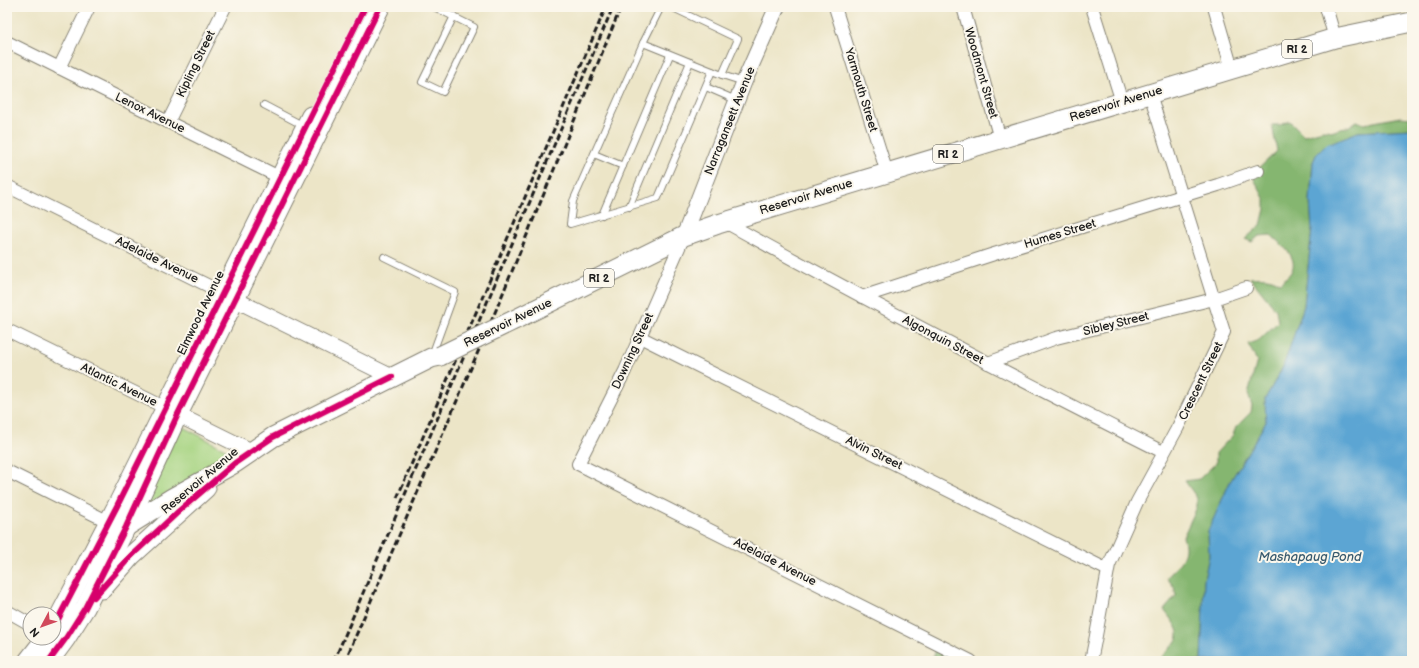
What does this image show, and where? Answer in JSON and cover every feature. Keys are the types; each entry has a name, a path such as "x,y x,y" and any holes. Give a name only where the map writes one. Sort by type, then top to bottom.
{"main road":[{"name":"Elmwood Avenue","path":"286,181 306,127 365,7"},
{"name":"Elmwood Avenue","path":"62,632 85,608 118,524 172,411 286,181 380,7"},
{"name":"Reservoir Avenue","path":"62,612 96,548 118,524 172,498 235,463 253,452 272,437 684,236 724,222 1232,68 1335,38 1412,22"},
{"name":"Reservoir Avenue","path":"85,608 131,556 179,511 235,463"},
{"name":"Elmwood Avenue","path":"28,661 47,646"},
{"name":"Elmwood Avenue","path":"49,661 53,646"}],"street":[{"path":"59,68 89,7"},
{"name":"Kipling Street","path":"168,122 225,7"},
{"name":"Narragansett Avenue","path":"684,236 744,82 777,7"},
{"name":"Yarmouth Street","path":"835,7 887,173"},
{"name":"Woodmont Street","path":"963,7 1000,139"},
{"path":"1092,7 1122,102"},
{"path":"1214,7 1232,68"},
{"path":"1326,7 1335,38"},
{"name":"Lenox Avenue","path":"7,42 286,181"},
{"name":"Crescent Street","path":"1090,661 1096,641 1109,565 1137,502 1185,414 1224,332 1150,94"},
{"name":"Humes Street","path":"862,297 991,255 1218,185 1258,171"},
{"name":"Adelaide Avenue","path":"7,186 392,378"},
{"name":"Algonquin Street","path":"724,222 862,297 1163,452"},
{"name":"Downing Street","path":"578,464 625,371 684,236"},
{"name":"Sibley Street","path":"988,363 1056,338 1214,299 1246,288"},
{"name":"Atlantic Avenue","path":"7,330 253,452"},
{"name":"Alvin Street","path":"640,336 1108,570"},
{"name":"Adelaide Avenue","path":"578,464 971,661"},
{"path":"7,471 118,524"},
{"path":"7,611 22,619"}],"lane":[{"path":"434,7 454,16 474,27 443,92 422,82 454,16"},
{"path":"661,7 643,43 573,201 570,224 658,198 712,71"},
{"path":"671,7 738,39 722,76"},
{"path":"643,43 722,76 744,82"},
{"path":"602,215 670,54"},
{"path":"629,207 690,62"},
{"path":"706,87 738,100"},
{"path":"264,105 306,127"},
{"path":"594,154 622,166"},
{"path":"384,257 455,292 435,357"}],"green space":[{"path":"1400,117 1412,118 1412,129 1358,132 1316,155 1313,162 1310,201 1312,229 1304,306 1283,367 1265,399 1266,422 1230,482 1208,531 1209,556 1204,580 1201,661 1160,661 1159,659 1176,641 1178,636 1178,631 1164,610 1176,596 1174,587 1167,578 1179,564 1184,555 1185,544 1183,537 1197,507 1197,498 1185,481 1199,479 1216,463 1216,453 1233,435 1236,427 1251,412 1252,406 1248,394 1257,361 1248,344 1259,340 1278,322 1276,310 1250,278 1270,279 1280,283 1290,273 1293,266 1293,261 1288,251 1271,235 1259,236 1252,242 1245,239 1261,225 1265,209 1265,200 1252,175 1277,151 1272,125 1280,125 1290,121 1304,135 1323,130 1335,131 1340,128 1348,127 1357,121 1364,124"},
{"path":"181,426 227,450 222,456 153,505 145,500"},
{"path":"936,644 969,661 932,661"}],"water":[{"name":"Mashapaug Pond","path":"1412,129 1412,661 1201,661 1204,580 1209,556 1208,531 1230,482 1266,422 1265,399 1283,367 1304,306 1312,229 1310,201 1313,162 1316,155 1327,144 1358,132"}],"railway":[{"path":"397,498 606,7"},
{"path":"334,661 613,7"},
{"path":"345,661 496,310 621,7"}],"cycle path":[{"path":"62,612 117,506 365,7"},
{"path":"49,661 85,608 126,527 178,414 380,7"},
{"path":"94,597 131,556 179,511 235,463 273,437 392,377"}]}
